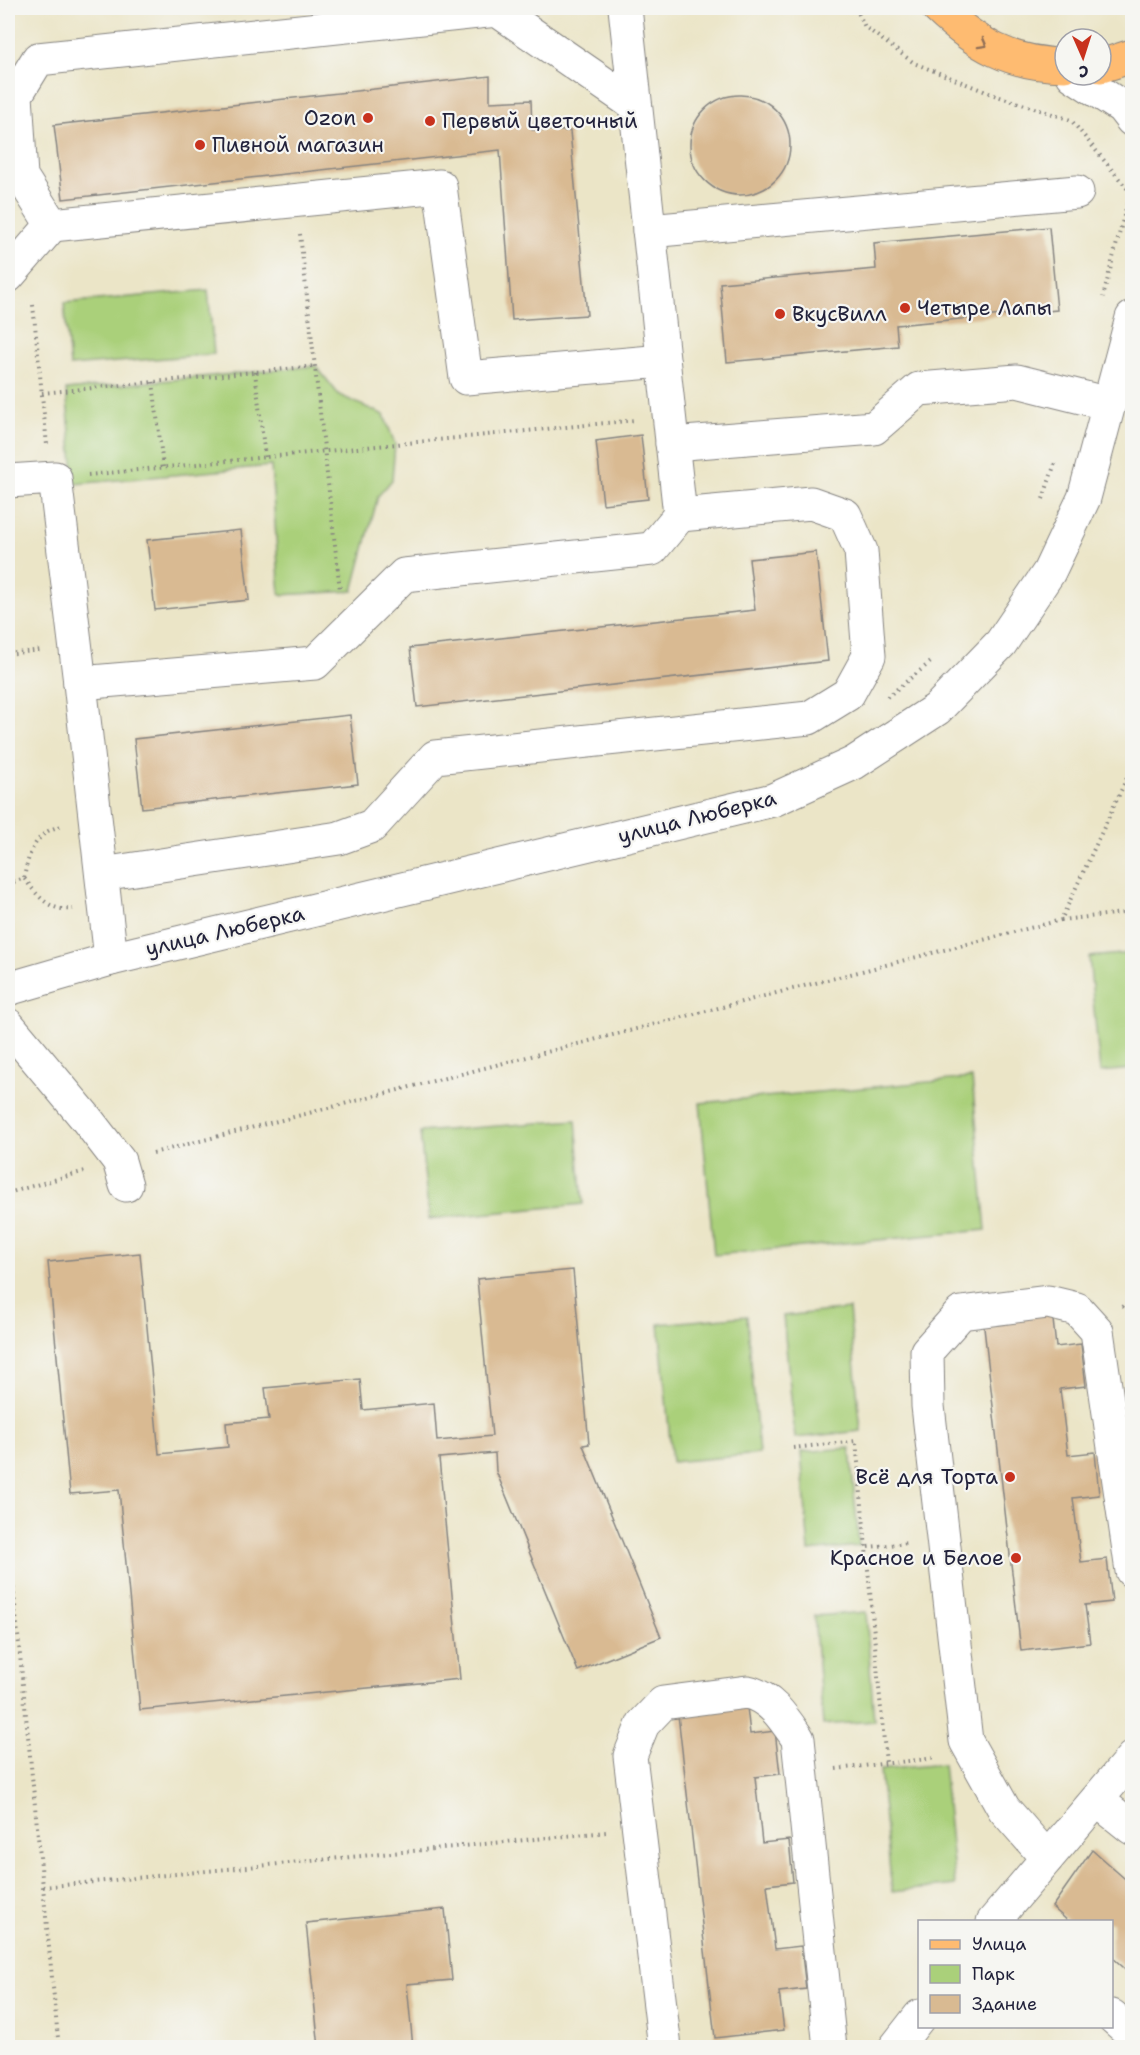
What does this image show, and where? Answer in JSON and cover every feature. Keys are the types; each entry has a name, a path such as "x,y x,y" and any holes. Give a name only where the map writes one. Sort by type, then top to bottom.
{"main road":[{"path":"938,8 964,33 1006,56 1053,66"},
{"path":"1113,62 1132,56"}],"street":[{"path":"625,8 680,515"},
{"path":"52,225 21,176 16,95 38,59 497,10 635,105"},
{"path":"1092,87 1122,107 1132,120"},
{"path":"8,276 52,225 440,186 466,378 663,361"},
{"path":"649,231 1077,192"},
{"name":"улица Люберка","path":"8,989 111,959 773,801 854,764 937,709 1001,643 1049,572 1084,498 1132,318"},
{"path":"670,430 874,428 919,389 1017,381 1109,404"},
{"path":"8,481 51,465 80,684 111,959"},
{"path":"80,684 315,663 404,575 652,549 680,515 811,503 845,515 861,551 869,656 848,694 809,718 435,757 372,826 339,838 104,889"},
{"path":"8,1025 122,1173"},
{"path":"1047,1858 1004,1809 966,1741 928,1395 927,1351 961,1313 1048,1302 1077,1309 1097,1331 1132,1571"},
{"path":"664,2048 630,1756 643,1724 663,1703 747,1692 760,1695 784,1718 798,1739 830,2048"},
{"path":"995,1920 1132,1758"},
{"path":"1097,1800 1132,1828"},
{"path":"1113,2017 1132,2034"},
{"path":"895,2048 918,2019"}],"path":[{"path":"856,8 866,27 914,63 994,95 1071,120 1130,192 1101,305"},
{"path":"297,200 345,633"},
{"path":"33,305 51,465 163,467 325,451 670,430"},
{"path":"42,393 316,366"},
{"path":"255,372 265,457"},
{"path":"153,382 163,467"},
{"path":"1041,505 1056,461"},
{"path":"886,698 940,655"},
{"path":"1060,920 1132,767"},
{"path":"96,822 56,827 37,838 28,857 24,878 39,898 60,910 104,889"},
{"path":"8,884 24,878"},
{"path":"8,1193 122,1173 1060,920 1132,912"},
{"path":"793,1448 856,1441 886,1763"},
{"path":"8,1534 59,2048"},
{"path":"802,1773 973,1755"},
{"path":"43,1887 638,1828"}],"green space":[{"path":"208,290 214,354 70,366 64,303"},
{"path":"316,366 339,395 384,415 395,444 392,480 378,496 353,591 280,595 271,466 75,484 66,390"},
{"path":"1132,953 1132,1069 1100,1072 1089,957"},
{"path":"972,1078 986,1230 714,1255 700,1103"},
{"path":"576,1120 583,1204 429,1219 420,1132"},
{"path":"849,1309 861,1431 795,1438 783,1316"},
{"path":"747,1316 759,1454 672,1462 659,1324"},
{"path":"850,1448 859,1546 809,1551 801,1452"},
{"path":"866,1612 874,1721 823,1725 814,1616"},
{"path":"943,1764 955,1885 892,1892 880,1770"}],"building":[{"path":"490,76 490,102 531,100 532,130 570,131 587,315 512,320 500,150 63,199 54,125"},
{"path":"740,95 768,103 782,117 790,145 782,173 768,187 740,195 712,187 698,173 690,145 698,117 712,103"},
{"path":"1049,227 1057,310 896,325 898,346 727,362 720,283 876,269 874,243"},
{"path":"641,435 648,499 603,504 596,441"},
{"path":"241,530 249,600 155,610 147,540"},
{"path":"816,552 828,661 417,707 410,648 755,610 749,559"},
{"path":"350,715 358,784 142,808 134,739"},
{"path":"140,1253 159,1454 228,1447 226,1423 269,1419 265,1388 360,1379 363,1410 434,1403 437,1441 492,1436 477,1279 573,1270 589,1444 583,1445 661,1637 578,1671 496,1471 495,1453 439,1458 460,1679 140,1710 119,1490 70,1494 48,1262"},
{"path":"1052,1311 1056,1347 1081,1344 1086,1386 1060,1389 1068,1455 1095,1452 1099,1495 1073,1498 1081,1562 1107,1559 1112,1602 1085,1605 1090,1643 1021,1651 983,1319"},
{"path":"746,1698 750,1734 775,1731 780,1774 755,1777 762,1843 789,1840 793,1882 767,1885 775,1949 801,1946 806,1989 779,1992 784,2030 715,2038 677,1706"},
{"path":"1092,1850 1132,1885 1132,1975 1113,1958 1113,1920 1067,1920 1052,1907"},
{"path":"445,1909 452,1980 407,1984 413,2048 319,2048 306,1923"}],"place":[{"name":"Ozon","path":"368,118"},
{"name":"Первый цветочный","path":"430,121"},
{"name":"Пивной магазин","path":"200,145"},
{"name":"Четыре Лапы","path":"905,308"},
{"name":"ВкусВилл","path":"780,314"},
{"name":"Всё для Торта","path":"1010,1477"},
{"name":"Красное и Белое","path":"1016,1558"}]}
